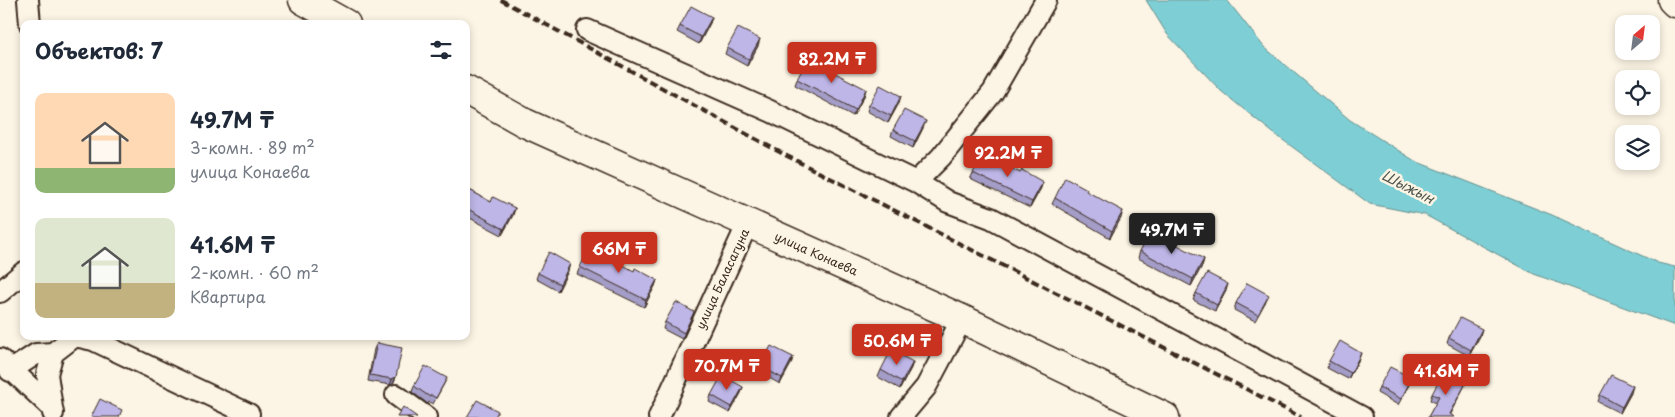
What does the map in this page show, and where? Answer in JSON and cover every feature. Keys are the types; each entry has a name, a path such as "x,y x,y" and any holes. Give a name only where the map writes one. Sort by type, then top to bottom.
{"street":[{"path":"28,0 30,20"},
{"path":"303,0 339,20"},
{"path":"916,182 941,157 992,92 1046,0"},
{"path":"587,30 770,110 916,182 948,202 992,218 1362,417"},
{"name":"улица Конаева","path":"470,92 525,123 962,319 1166,417"},
{"name":"улица Баласагуна","path":"659,417 748,223"},
{"path":"0,292 20,275"},
{"path":"901,417 926,387 962,319"},
{"path":"53,412 5,365 36,354 53,353 70,340"},
{"path":"93,340 249,414"},
{"path":"53,353 47,374 53,412"},
{"path":"396,395 426,417"}],"water":[{"name":"Шыжын","path":"1146,0 1227,0 1264,47 1350,120 1415,161 1552,215 1658,263 1675,267 1675,326 1534,274 1425,215 1370,204 1272,132 1221,91 1167,34"}],"building":[{"path":"691,6 712,17 701,37 680,26"},
{"path":"738,28 760,39 749,59 727,48"},
{"path":"808,59 866,89 856,110 797,79"},
{"path":"880,85 901,96 891,116 869,105"},
{"path":"904,110 926,121 915,141 893,130"},
{"path":"984,153 1020,173 1022,170 1043,182 1032,202 973,173"},
{"path":"1065,177 1123,211 1112,231 1055,198"},
{"path":"470,190 491,202 493,197 515,208 504,229 470,210"},
{"path":"1151,231 1204,259 1193,279 1140,251"},
{"path":"590,247 634,271 635,268 657,280 646,300 580,267"},
{"path":"549,252 570,264 560,284 538,273"},
{"path":"1207,273 1228,284 1217,305 1196,293"},
{"path":"1247,283 1269,295 1258,315 1236,303"},
{"path":"676,302 694,312 684,333 665,322"},
{"path":"1460,318 1482,329 1471,350 1449,338"},
{"path":"1340,341 1361,353 1351,373 1329,361"},
{"path":"377,343 402,348 396,377 392,379 370,375"},
{"path":"771,346 793,357 782,378 760,366"},
{"path":"891,350 913,362 902,382 881,370"},
{"path":"425,366 447,378 436,398 431,395 430,397 414,386"},
{"path":"1390,367 1412,378 1401,399 1379,387"},
{"path":"1443,373 1465,385 1449,414 1454,417 1428,417 1439,397 1432,394"},
{"path":"722,375 743,387 732,407 711,395"},
{"path":"1611,375 1633,386 1622,407 1600,395"},
{"path":"100,399 122,410 119,417 91,417"},
{"path":"477,400 498,411 495,417 467,417"},
{"path":"403,407 417,417 397,417"}],"railway":[{"path":"501,0 787,156 1301,417"}]}
